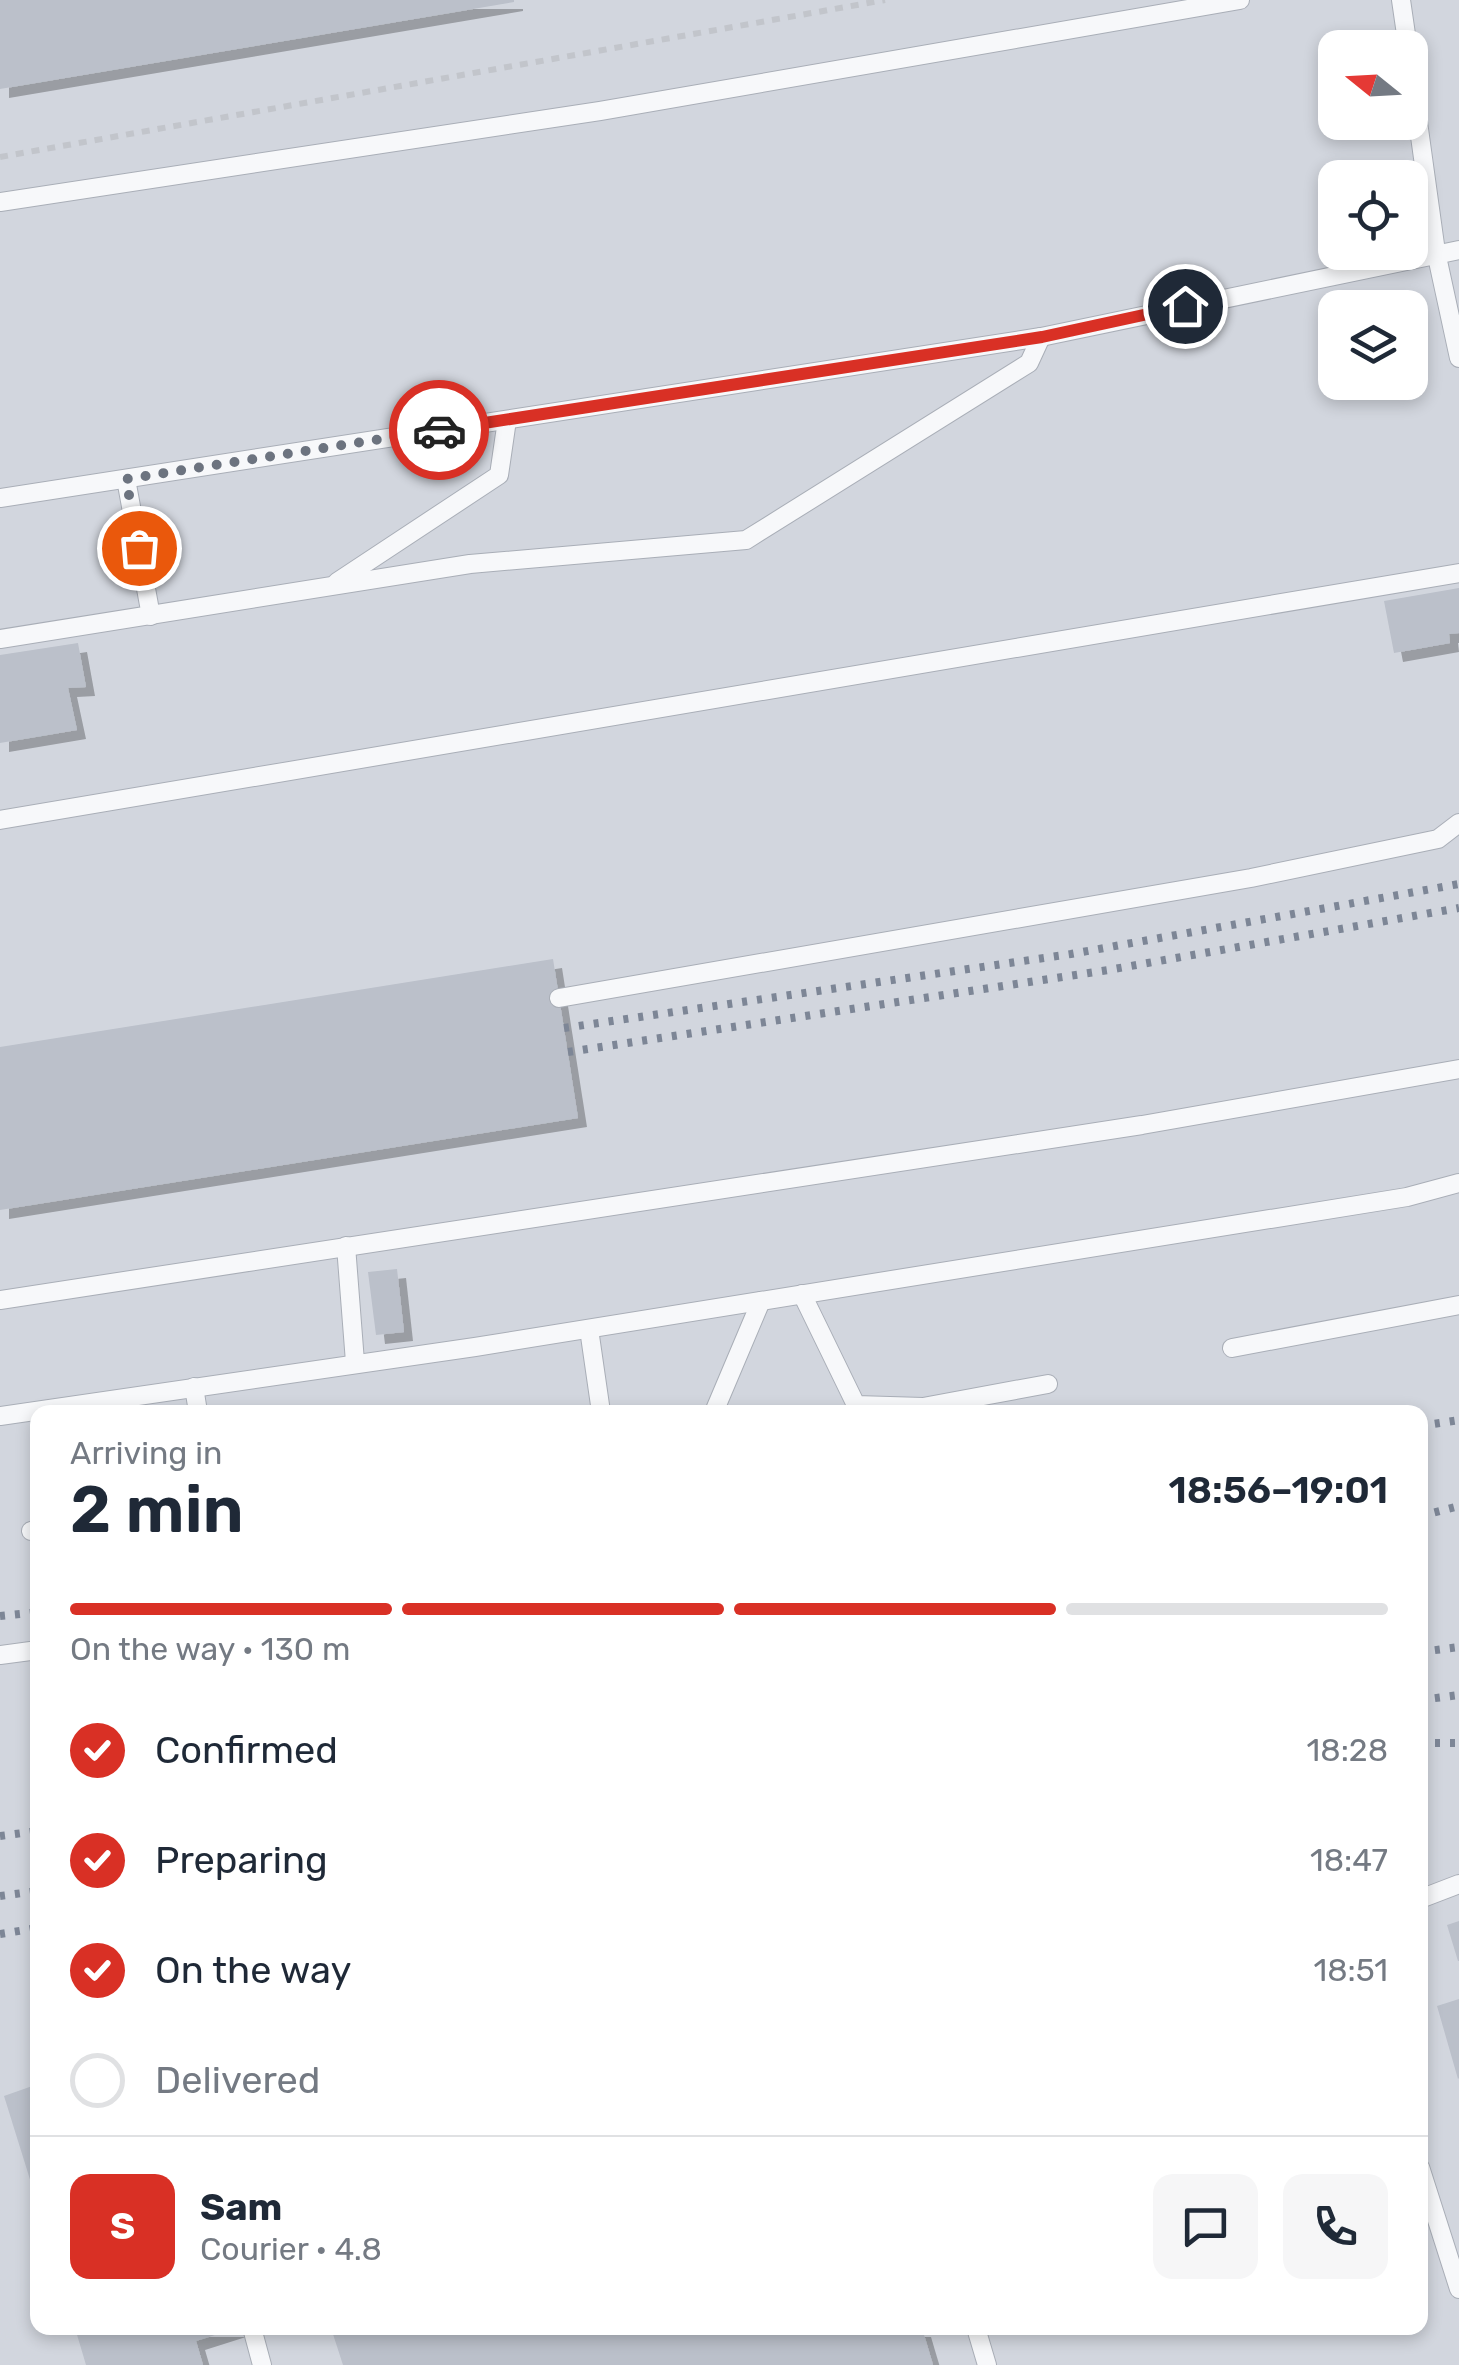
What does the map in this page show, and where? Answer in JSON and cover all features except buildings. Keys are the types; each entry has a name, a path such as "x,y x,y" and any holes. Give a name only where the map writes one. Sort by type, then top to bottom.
{"lane":[{"path":"0,202 600,111 1240,0"},
{"path":"1407,1 1408,30"},
{"path":"1421,140 1436,252 1459,358"},
{"path":"0,498 1042,337 1459,250"},
{"path":"0,639 470,564 746,540 1029,363 1042,337"},
{"path":"330,586 498,475 508,420"},
{"path":"126,479 151,616"},
{"path":"0,820 1459,572"},
{"path":"559,998 1251,878 1438,839 1459,822"},
{"path":"0,1300 1142,1125 1459,1069"},
{"path":"74,1405 589,1329 1407,1197 1459,1183"},
{"path":"346,1246 355,1362"},
{"path":"802,1294 856,1405"},
{"path":"717,1405 761,1301"},
{"path":"1232,1348 1459,1305"},
{"path":"589,1329 599,1405"},
{"path":"934,1405 1048,1384"},
{"path":"194,1387 197,1405"},
{"path":"0,1416 30,1412"},
{"path":"0,1655 30,1651"},
{"path":"1428,1896 1459,1884"},
{"path":"1428,2191 1459,2289"},
{"path":"254,2335 262,2365"},
{"path":"978,2335 987,2365"}],"path":[{"path":"0,156 885,0"}],"shaded area":[{"path":"0,0 1459,0 1459,2365 0,2365"}],"railway":[{"path":"564,1028 1071,954 1459,884"},
{"path":"568,1052 1108,970 1459,908"},
{"path":"1428,1425 1459,1420"},
{"path":"1428,1514 1459,1506"},
{"path":"0,1616 30,1613"},
{"path":"1428,1651 1459,1647"},
{"path":"1428,1699 1459,1695"},
{"path":"1428,1743 1459,1743"},
{"path":"0,1836 30,1832"},
{"path":"0,1896 30,1892"},
{"path":"0,1934 30,1929"}],"way so far":[{"path":"139,548 126,479 439,430"}],"route":[{"path":"439,430 1042,337 1185,306"}]}
